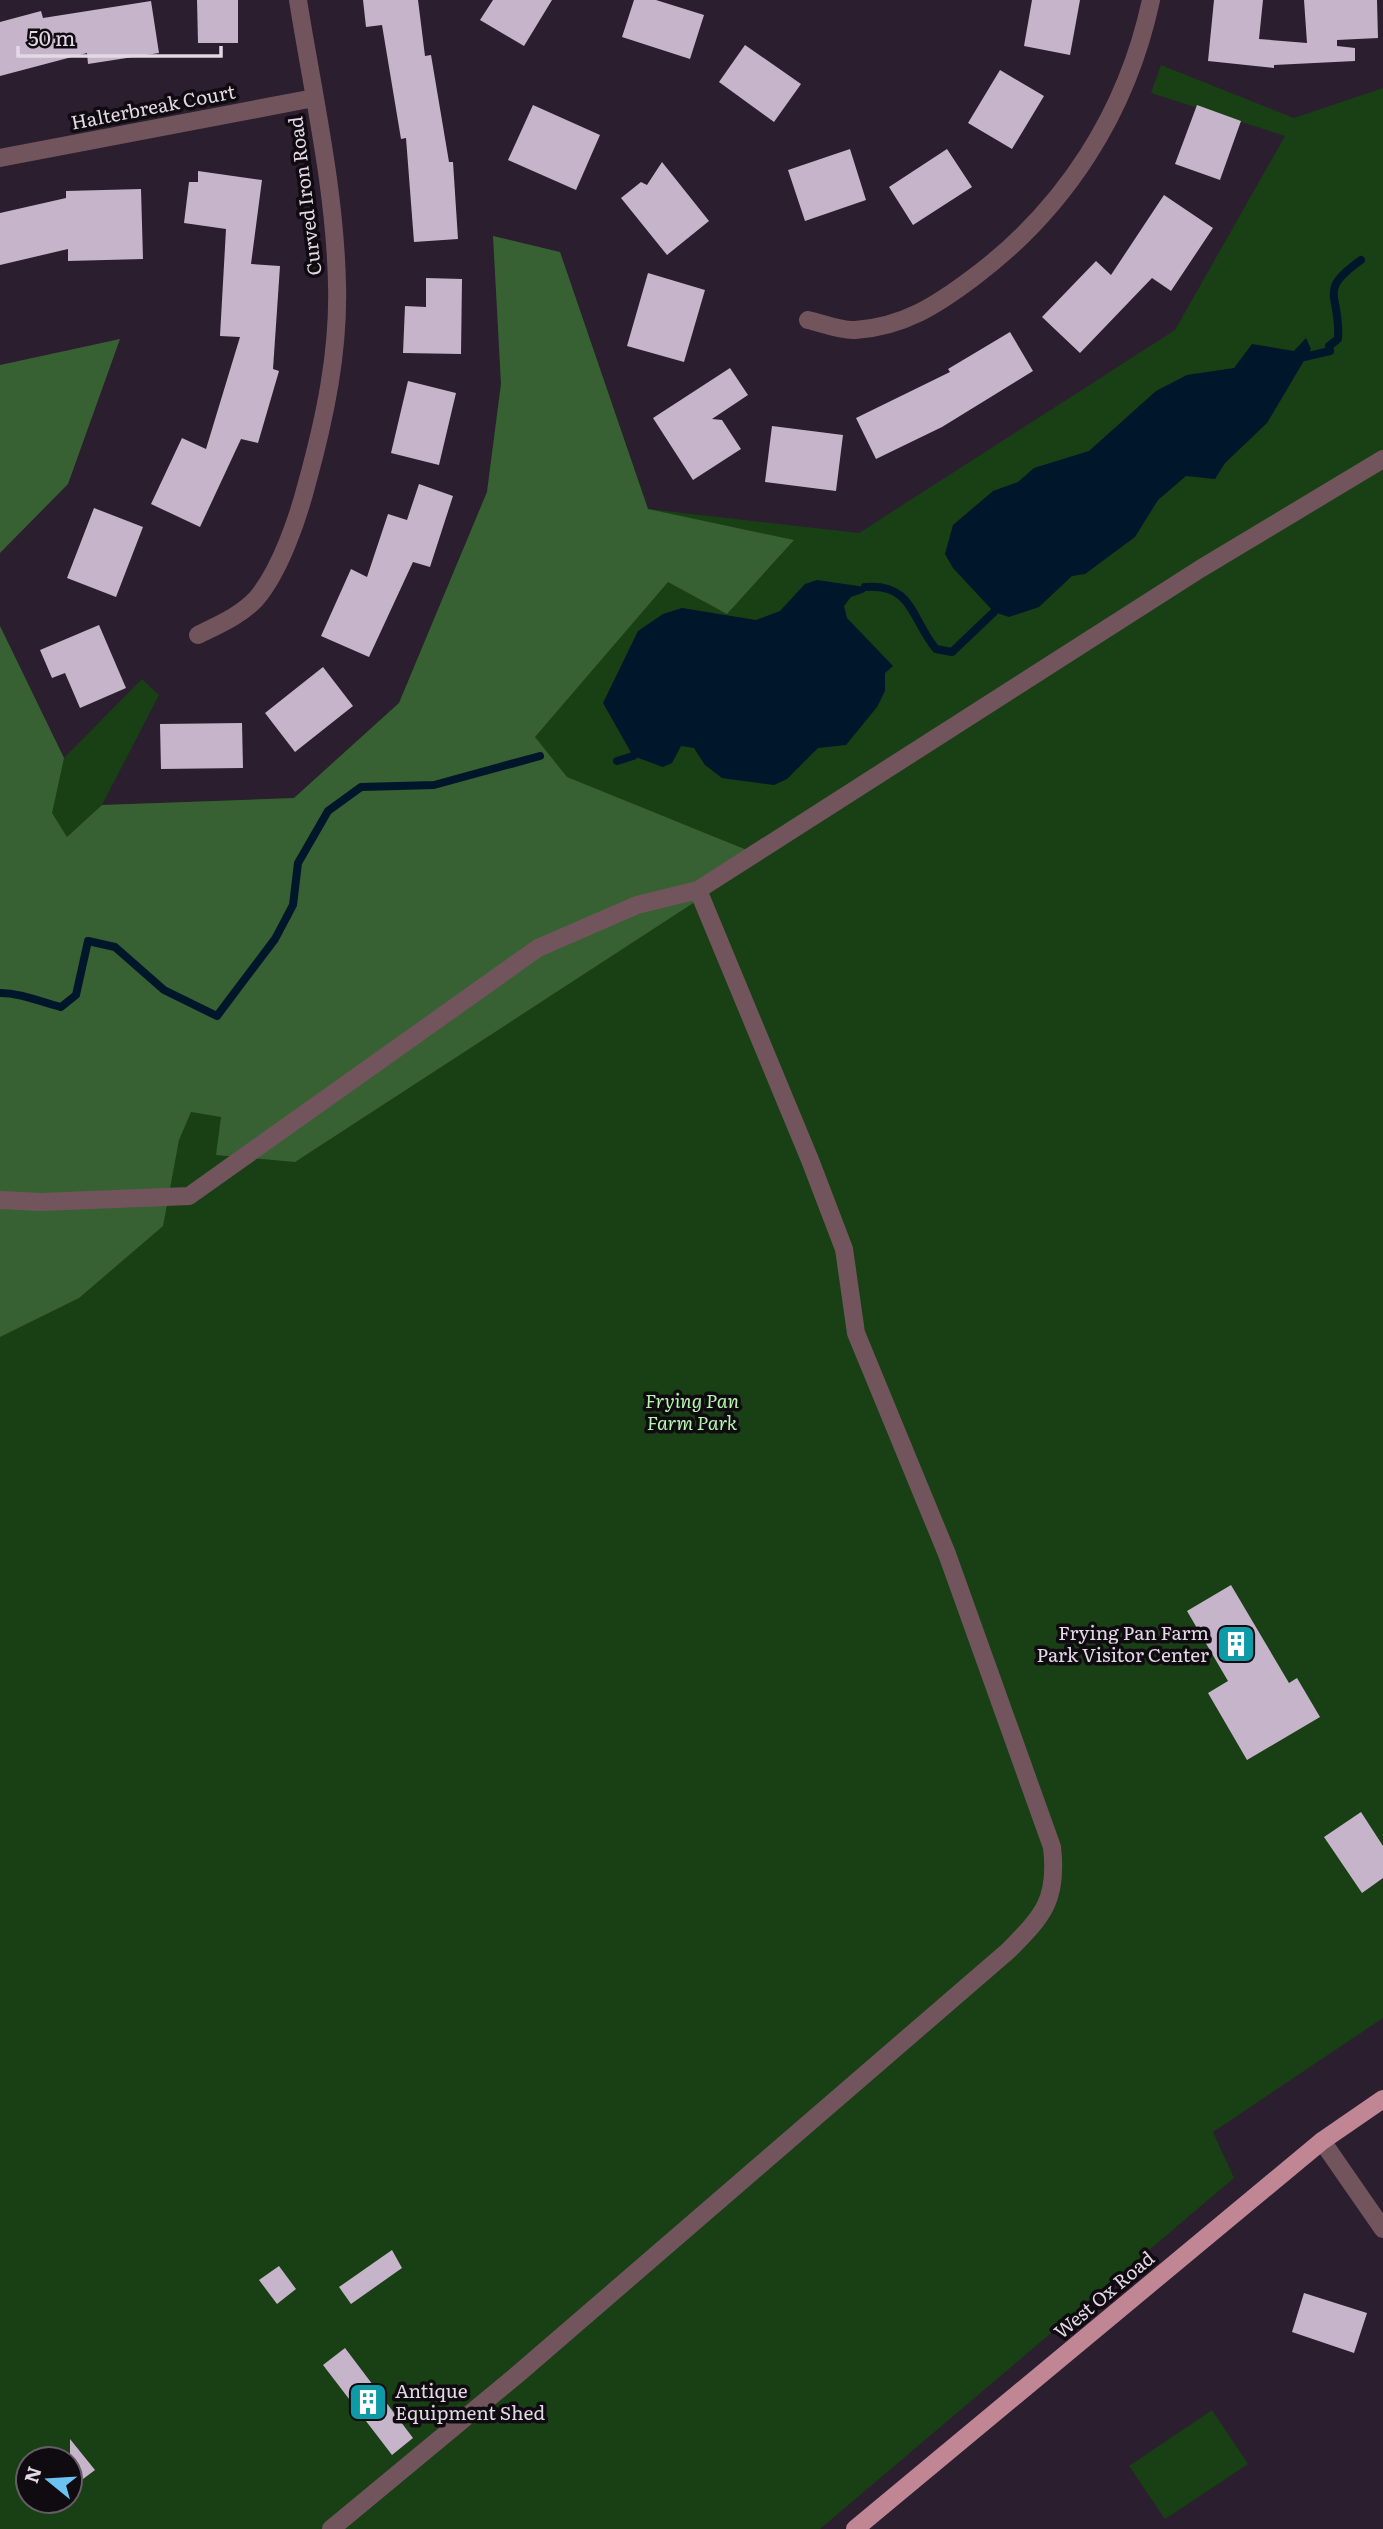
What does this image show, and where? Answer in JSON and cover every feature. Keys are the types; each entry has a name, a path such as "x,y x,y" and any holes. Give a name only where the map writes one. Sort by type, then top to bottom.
{"main road":[{"name":"West Ox Road","path":"855,2529 1322,2141 1383,2099"}],"street":[{"name":"Curved Iron Road","path":"198,635 239,614 256,598 270,579 299,512 320,439 333,362 337,285 332,208 298,0"},
{"path":"808,320 851,330 896,324 915,317 956,291 1006,254 1071,183 1105,128 1132,69 1151,0"},
{"name":"Halterbreak Court","path":"0,158 314,98"},
{"path":"0,1199 41,1202 189,1196 258,1144 485,988 538,948 637,905 698,890 1200,569 1383,459"},
{"path":"331,2529 517,2374 1009,1951 1035,1923 1049,1899 1056,1877 1052,1847 947,1554 856,1333 844,1249 698,890"},
{"path":"1322,2141 1383,2229"}],"green space":[{"name":"Frying Pan Farm Park","path":"1161,65 1294,118 1383,88 1383,2018 1213,2132 1234,2178 820,2529 0,2529 0,626 64,758 142,679 159,695 102,805 294,798 399,703 487,492 501,384 497,263 560,252 648,509 859,533 1175,330 1285,136 1151,93"},
{"path":"493,236 560,252 648,509 794,540 727,614 668,582 535,737 567,777 764,857 295,1162 216,1155 221,1117 191,1112 179,1140 163,1226 79,1298 0,1337 0,626 64,758 52,813 67,837 102,805 294,798 399,703 487,492 501,384"},
{"path":"120,339 68,484 0,553 0,365"},
{"path":"1212,2410 1248,2464 1165,2519 1129,2466"}],"water":[{"path":"1306,338 1311,349 1267,423 1225,463 1215,479 1186,476 1158,500 1135,537 1085,574 1072,576 1039,607 1009,617 994,612 953,568 945,554 953,525 993,491 1018,482 1034,468 1089,451 1156,391 1187,375 1234,368 1252,344 1294,351"},
{"path":"817,580 865,587 865,592 851,597 844,606 847,618 893,666 885,673 885,691 877,707 846,745 818,748 787,779 774,785 722,778 705,765 694,748 681,746 672,763 663,767 633,756 603,703 638,631 663,614 682,608 756,620 780,611 805,584"}],"building":[{"path":"197,0 238,0 238,43 198,43"},
{"path":"363,0 418,0 425,56 431,55 449,162 453,162 458,239 414,242 406,138 401,139 382,25 366,27"},
{"path":"493,0 552,0 524,46 480,20"},
{"path":"634,0 656,0 704,15 690,59 622,37"},
{"path":"1032,0 1080,0 1070,55 1024,46"},
{"path":"1214,0 1263,0 1259,39 1307,43 1304,0 1377,0 1378,38 1337,40 1337,46 1355,48 1355,61 1274,65 1274,68 1208,61"},
{"path":"151,1 159,53 88,64 87,53 0,76 0,22 41,11 43,18"},
{"path":"745,45 801,84 774,122 719,82"},
{"path":"1000,70 1044,96 1012,149 968,123"},
{"path":"533,105 600,135 576,190 508,160"},
{"path":"1197,105 1241,121 1220,180 1175,164"},
{"path":"850,149 866,200 805,221 788,170"},
{"path":"947,149 972,187 913,225 889,187"},
{"path":"662,162 709,221 667,255 621,198 641,182 647,185"},
{"path":"198,171 262,180 251,264 280,266 273,369 279,371 258,443 241,439 200,527 151,504 182,438 206,449 240,337 220,336 226,229 184,223 189,182 198,182"},
{"path":"141,189 143,259 68,261 68,249 0,265 0,213 66,198 66,191"},
{"path":"1164,195 1213,228 1171,291 1152,278 1080,353 1042,317 1096,261 1111,275"},
{"path":"648,273 705,290 684,362 627,346"},
{"path":"426,278 462,279 461,354 403,353 405,306 426,307"},
{"path":"1010,332 1033,371 942,427 876,459 856,418 950,372 948,369"},
{"path":"730,368 748,395 712,419 722,420 741,449 693,480 653,418"},
{"path":"408,381 456,393 439,465 391,453"},
{"path":"772,426 843,435 836,491 765,482"},
{"path":"419,484 453,496 430,567 413,562 369,657 321,636 351,569 367,577 388,514 407,520"},
{"path":"94,508 143,527 116,597 67,578"},
{"path":"99,625 126,688 80,708 65,673 52,678 40,650"},
{"path":"323,667 353,706 295,752 265,713"},
{"path":"242,723 243,768 161,769 160,724"},
{"name":"Frying Pan Farm Park Visitor Center","path":"1231,1585 1289,1683 1297,1678 1320,1717 1247,1760 1208,1693 1228,1681 1187,1611"},
{"path":"1361,1812 1383,1846 1383,1878 1362,1893 1324,1837"},
{"path":"392,2250 402,2268 351,2304 339,2287"},
{"path":"279,2266 296,2289 277,2304 259,2280"},
{"path":"1304,2293 1367,2313 1354,2353 1292,2332"},
{"name":"Antique Equipment Shed","path":"345,2348 413,2438 392,2455 323,2365"},
{"path":"84,2456 95,2470 84,2478"}],"waterway":[{"path":"1304,357 1330,351 1329,346 1338,339 1335,287 1339,279 1361,260"},
{"path":"865,587 881,587 902,597 936,649 952,652 994,612"},
{"path":"0,993 23,996 61,1007 76,995 88,941 115,947 164,990 217,1016 275,939 293,905 298,863 328,811 361,787 434,785 540,756"},
{"path":"617,761 633,756"}],"place":[{"name":"Frying Pan Farm Park Visitor Center","path":"1236,1644"},
{"name":"Antique Equipment Shed","path":"368,2402"}]}
